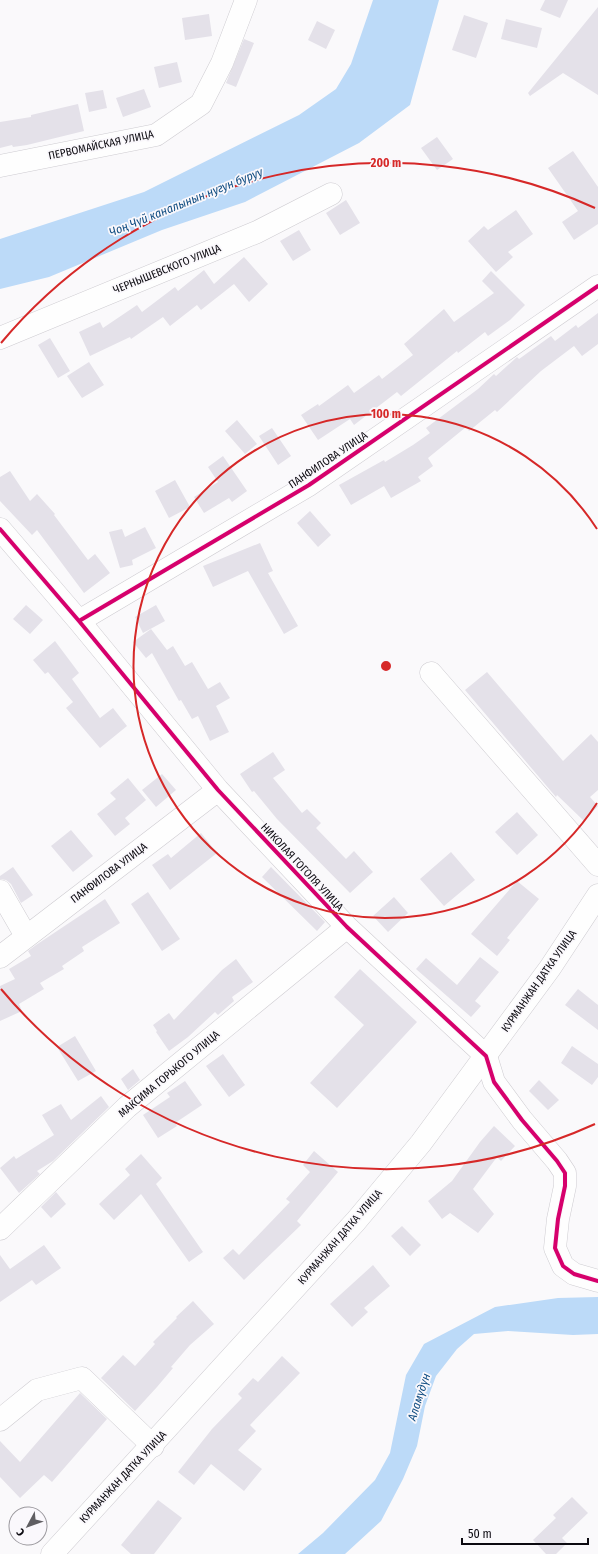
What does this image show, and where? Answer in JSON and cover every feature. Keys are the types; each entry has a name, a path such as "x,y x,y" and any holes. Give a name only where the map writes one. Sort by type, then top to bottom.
{"street":[{"name":"ПЕРВОМАЙСКАЯ УЛИЦА","path":"0,166 156,134 163,130 201,104 222,63 246,0"},
{"name":"ЧЕРНЫШЕВСКОГО УЛИЦА","path":"0,338 257,232 331,194"},
{"name":"ПАНФИЛОВА УЛИЦА","path":"79,621 309,485 598,286"},
{"name":"НИКОЛАЯ ГОГОЛЯ УЛИЦА","path":"0,529 79,621 218,790 347,927 486,1056"},
{"path":"431,673 598,865"},
{"name":"ПАНФИЛОВА УЛИЦА","path":"0,957 218,790"},
{"path":"0,891 26,936"},
{"name":"КУРМАНЖАН ДАТКА УЛИЦА","path":"52,1554 153,1446 356,1220 421,1143 550,968 598,895"},
{"name":"МАКСИМА ГОРЬКОГО УЛИЦА","path":"0,1229 127,1108 347,927"},
{"path":"486,1056 494,1082 522,1120 557,1161 565,1173 565,1186 554,1248 563,1266 574,1274 598,1281"},
{"path":"0,1420 37,1390 82,1378 153,1446"}],"water":[{"name":"Чоң Чүй каналынын нугун буруу","path":"373,0 439,0 410,105 359,143 245,202 162,230 49,277 0,289 0,239 144,192 299,115 336,89 351,64"},
{"name":"Аламүдүн","path":"598,1297 598,1334 573,1335 508,1331 474,1334 457,1349 436,1376 425,1406 417,1446 403,1479 381,1521 345,1554 298,1554 323,1533 375,1480 390,1453 406,1375 424,1344 495,1307 558,1298"}],"building":[{"path":"545,0 568,0 560,18 540,10"},
{"path":"598,7 598,95 563,73 530,96 528,93"},
{"path":"209,14 212,36 185,40 182,18"},
{"path":"464,15 488,23 476,58 452,50"},
{"path":"506,19 542,28 537,48 501,39"},
{"path":"317,21 335,30 326,49 308,40"},
{"path":"244,39 254,43 236,87 226,83"},
{"path":"177,62 182,82 159,88 154,67"},
{"path":"144,89 151,107 123,117 116,98"},
{"path":"103,90 107,108 89,112 85,93"},
{"path":"78,104 84,131 27,145 13,147 12,145 0,148 0,122 31,117 31,115"},
{"path":"437,137 453,159 437,170 421,148"},
{"path":"573,151 598,187 598,224 574,240 562,222 578,211 548,168"},
{"path":"346,200 360,223 340,235 326,213"},
{"path":"516,210 533,234 508,252 513,257 496,272 468,241 484,226 488,230"},
{"path":"299,230 311,250 293,261 280,241"},
{"path":"244,257 268,284 249,302 234,284 201,310 197,305 170,326 163,317 131,339 130,337 90,356 79,332 100,322 103,328 137,305 142,312 175,287 178,291 204,270 214,284"},
{"path":"491,271 525,305 510,320 488,336 485,332 458,353 457,351 401,396 397,392 354,425 350,419 318,440 301,415 318,404 319,406 348,385 354,393 379,375 382,379 413,355 404,344 444,309 454,322 494,293 482,281"},
{"path":"598,313 598,344 582,356 574,346 541,371 497,412 495,410 469,431 466,427 428,458 433,466 418,477 421,481 391,498 384,486 351,505 339,485 384,460 385,462 430,433 426,428 478,389 494,374 496,376 517,357 519,359 551,336 555,341 576,325 578,328"},
{"path":"50,338 70,371 58,378 38,345"},
{"path":"89,362 104,385 82,398 67,376"},
{"path":"237,420 257,444 245,454 225,431"},
{"path":"272,428 291,456 278,465 259,436"},
{"path":"223,456 247,491 232,502 229,498 204,513 194,497 218,482 208,467"},
{"path":"10,471 30,501 37,494 55,514 54,515 88,560 95,554 110,573 84,593 37,530 32,535 0,501 0,477"},
{"path":"175,480 190,507 169,518 155,491"},
{"path":"310,511 331,535 318,547 297,523"},
{"path":"145,527 156,548 132,560 133,565 120,568 109,532 122,529 125,537"},
{"path":"260,543 273,571 268,573 298,626 284,634 248,571 213,587 203,566"},
{"path":"26,605 43,620 30,634 13,619"},
{"path":"156,605 165,621 143,633 135,617"},
{"path":"151,629 167,650 173,646 185,666 192,662 208,689 220,682 230,698 216,706 229,732 210,741 198,716 192,719 181,700 179,701 152,653 146,658 133,642"},
{"path":"55,641 79,673 72,679 100,718 113,708 127,726 100,748 66,708 73,702 48,672 45,674 33,660"},
{"path":"487,672 563,761 591,734 598,742 598,790 590,797 598,806 584,821 557,795 556,797 465,690"},
{"path":"273,752 285,770 273,778 302,813 307,809 321,823 316,828 346,859 354,851 373,872 350,893 277,819 254,791 252,792 240,774"},
{"path":"162,774 176,790 156,807 142,790"},
{"path":"128,778 146,800 125,818 130,824 115,836 97,814 116,799 110,793"},
{"path":"517,812 538,835 517,855 495,832"},
{"path":"71,830 93,856 73,872 51,846"},
{"path":"201,833 217,853 170,890 152,865 168,854 171,858"},
{"path":"451,852 475,880 444,906 420,879"},
{"path":"13,867 33,895 21,903 11,884 6,880 0,879 0,876"},
{"path":"271,867 325,922 317,931 262,877"},
{"path":"517,881 539,899 507,938 510,940 497,956 471,934"},
{"path":"148,892 180,939 162,951 131,904"},
{"path":"394,897 408,913 388,932 373,916"},
{"path":"105,899 120,923 82,947 84,951 62,966 64,969 40,983 44,989 19,1004 22,1011 0,1021 0,986 15,979 9,969 31,956 28,951 36,945"},
{"path":"480,957 499,972 475,1001 481,1006 471,1017 416,969 426,958 457,985"},
{"path":"236,959 253,982 232,997 234,1001 218,1015 215,1012 188,1037 169,1051 153,1025 169,1013 174,1020 222,970"},
{"path":"360,969 417,1022 337,1108 310,1083 364,1025 334,997"},
{"path":"578,989 598,1005 598,1030 565,1005"},
{"path":"75,1036 96,1071 78,1081 57,1047"},
{"path":"572,1046 598,1064 598,1077 592,1085 561,1063"},
{"path":"223,1054 245,1085 229,1097 206,1066"},
{"path":"133,1069 140,1080 128,1090 121,1079"},
{"path":"539,1080 559,1100 548,1110 529,1091"},
{"path":"185,1081 202,1105 175,1123 177,1126 158,1138 143,1115 170,1097 167,1093"},
{"path":"101,1096 109,1107 53,1161 37,1171 40,1174 19,1193 0,1168 14,1156 16,1159 54,1135 42,1115 61,1104 71,1120"},
{"path":"494,1126 515,1146 501,1161 497,1157 473,1189 494,1214 478,1233 450,1213 442,1219 428,1201 452,1181 480,1142"},
{"path":"314,1151 338,1172 297,1221 301,1225 244,1280 223,1258 233,1249 239,1255 290,1202 286,1199 310,1172 303,1165"},
{"path":"141,1154 162,1178 156,1184 203,1252 189,1262 141,1194 114,1220 99,1204 130,1175 125,1169"},
{"path":"56,1192 66,1204 51,1218 41,1207"},
{"path":"402,1226 421,1245 410,1256 391,1236"},
{"path":"44,1245 61,1268 36,1285 32,1280 0,1302 0,1255 10,1269"},
{"path":"373,1265 390,1286 364,1308 368,1312 352,1327 330,1304"},
{"path":"193,1301 214,1324 190,1345 171,1367 173,1368 135,1411 101,1378 123,1355 135,1366 155,1344 153,1342"},
{"path":"282,1356 300,1373 250,1425 256,1431 238,1450 262,1469 244,1491 211,1464 194,1485 178,1472 212,1429 242,1398 238,1394 253,1378 258,1382"},
{"path":"80,1393 107,1419 52,1482 44,1475 20,1498 0,1477 0,1441 20,1462"},
{"path":"572,1497 588,1513 562,1538 567,1543 556,1554 546,1554 533,1540 556,1518 553,1515"},
{"path":"158,1500 182,1518 154,1554 131,1554 121,1545"}],"cycle path":[{"path":"79,621 309,485 598,286"},
{"path":"0,529 79,621 218,790 347,927 486,1056 494,1082 522,1120 557,1161 565,1173 565,1186 558,1219 555,1248 563,1266 574,1274 598,1281"}]}
